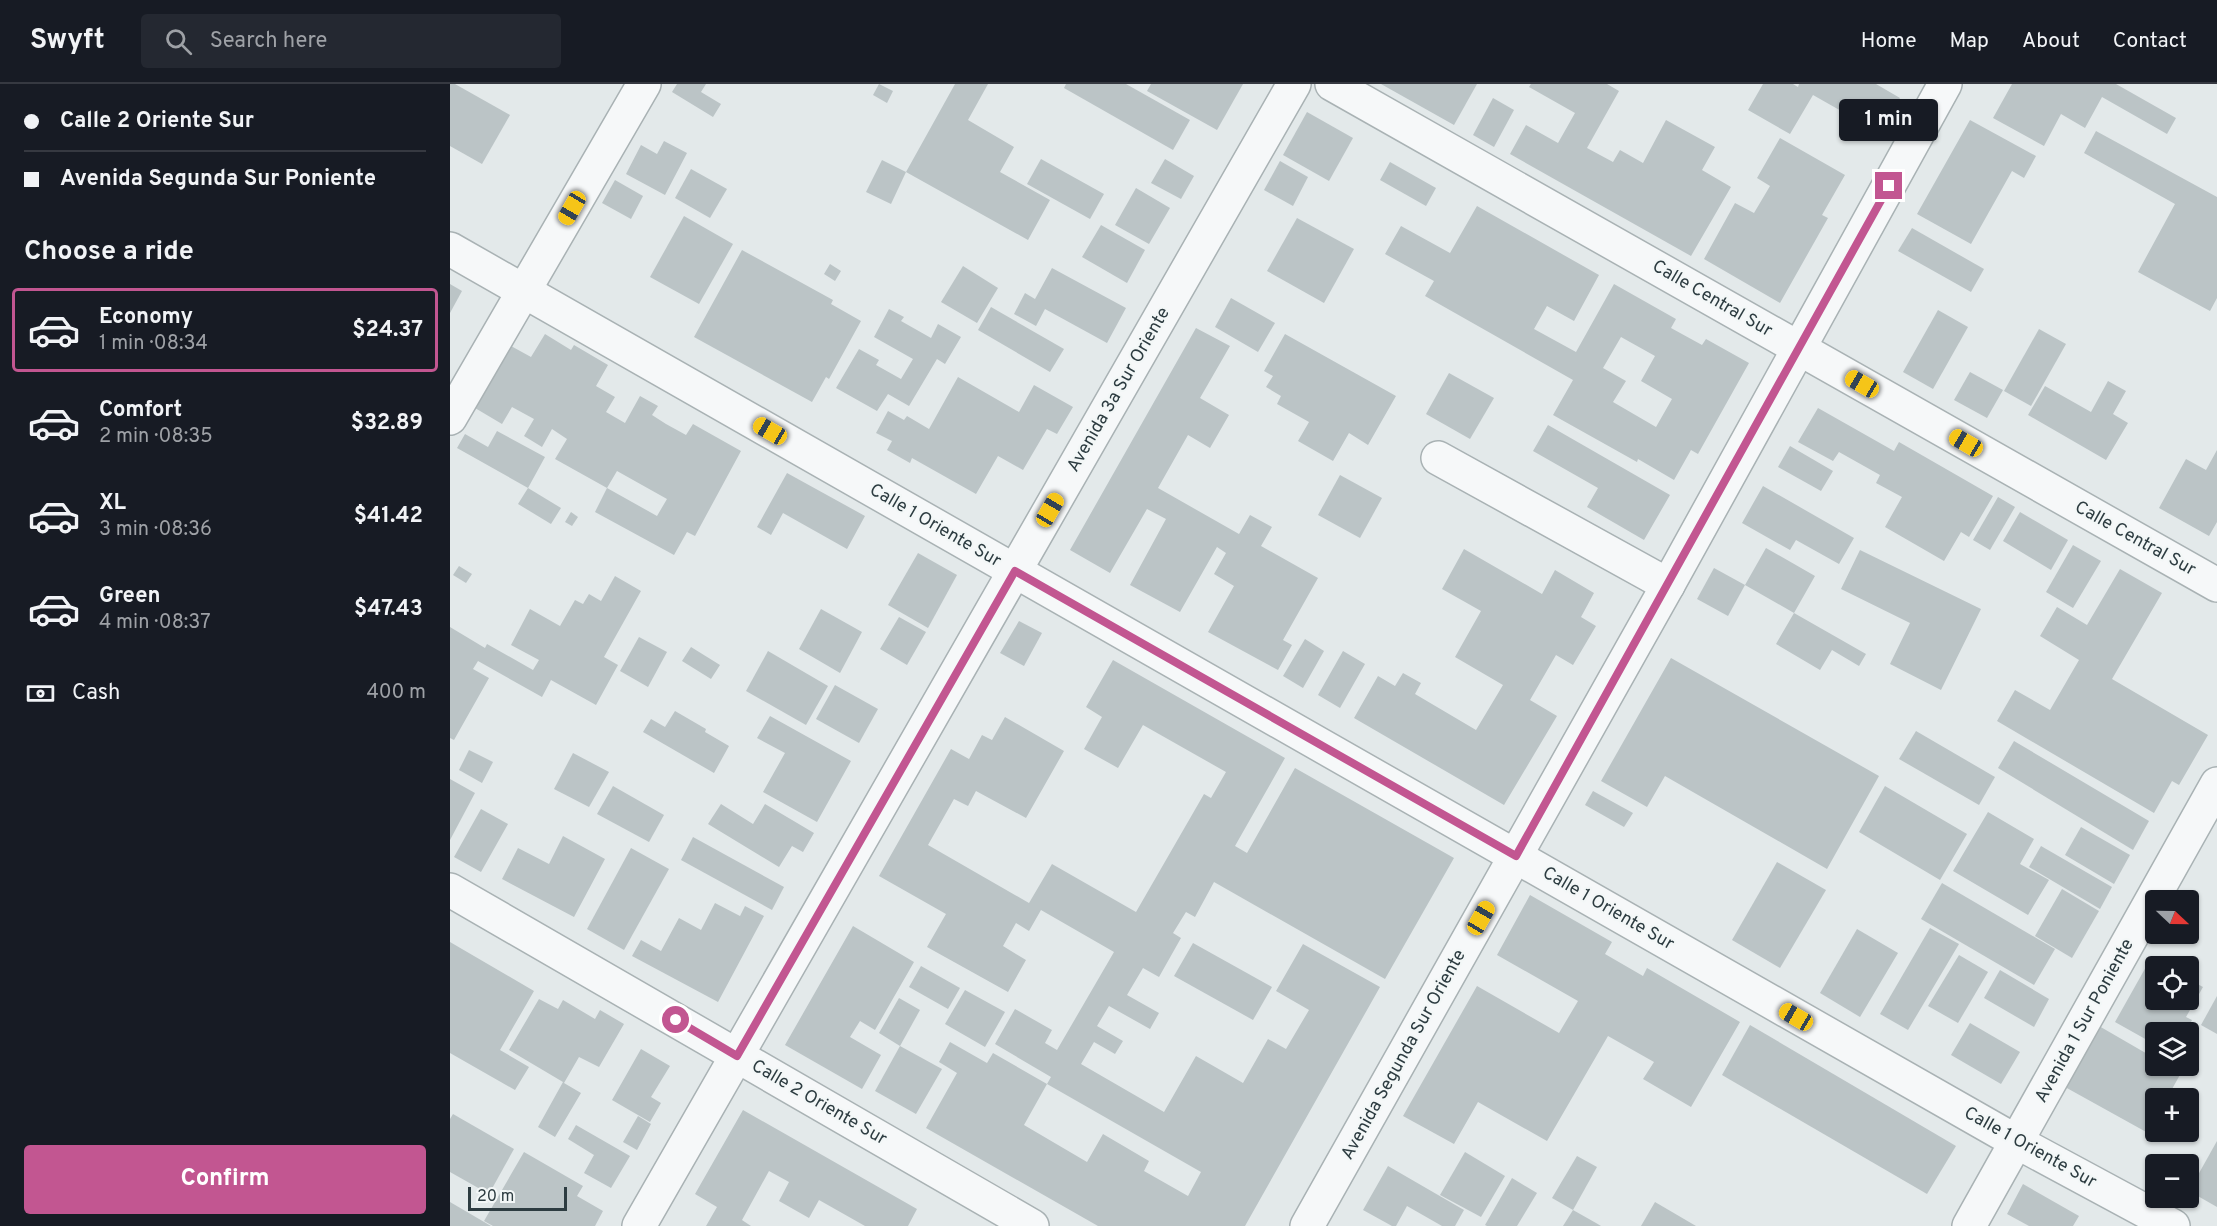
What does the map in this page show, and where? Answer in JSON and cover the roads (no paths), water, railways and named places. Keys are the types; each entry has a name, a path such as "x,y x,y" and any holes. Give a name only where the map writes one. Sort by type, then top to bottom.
{"street":[{"path":"450,418 644,84"},
{"name":"Avenida 3a Sur Oriente","path":"639,1226 1294,84"},
{"name":"Calle Central Sur","path":"1332,84 2217,585"},
{"name":"Avenida Segunda Sur Oriente","path":"1307,1226 1668,585 1945,84"},
{"name":"Calle 1 Oriente Sur","path":"450,249 2017,1142 2173,1226"},
{"path":"1438,458 1668,585"},
{"name":"Avenida 1 Sur Poniente","path":"1969,1226 2217,784"},
{"name":"Calle 2 Oriente Sur","path":"450,890 1032,1226"}]}
